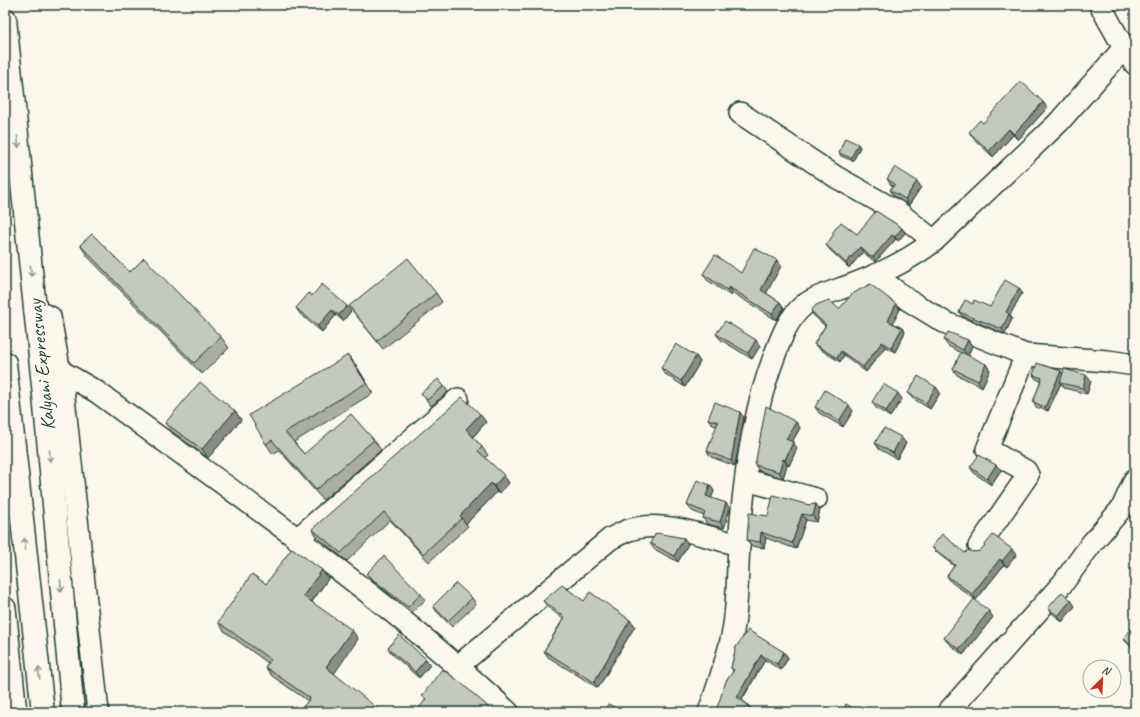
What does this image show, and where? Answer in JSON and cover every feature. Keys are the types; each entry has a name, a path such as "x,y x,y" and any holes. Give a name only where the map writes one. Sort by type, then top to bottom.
{"highway":[{"name":"Kalyani Expressway","path":"5,19 35,311 73,712"},
{"name":"Kalyani Expressway","path":"5,363 44,712"}],"street":[{"path":"709,712 733,631 739,545 752,433 766,378 783,333 793,317 804,306 821,296 875,275 925,248 934,241 1129,56 1100,5"},
{"path":"740,113 836,177 898,212 934,241"},
{"path":"875,275 908,300 944,322 1026,355 1108,360 1135,365"},
{"path":"35,311 50,318 59,370 98,712"},
{"path":"979,546 1028,475 1026,471 987,449 1026,355"},
{"path":"59,370 97,392 297,539 458,666 508,712"},
{"path":"297,539 458,399"},
{"path":"948,712 1063,583 1092,543 1122,508 1135,479"},
{"path":"746,480 816,499"},
{"path":"458,666 610,539 629,530 661,526 739,545"},
{"path":"5,608 16,712"}],"building":[{"path":"1021,81 1043,102 1014,134 1009,129 989,151 969,132 980,120 983,123"},
{"path":"845,138 858,144 851,158 839,153"},
{"path":"895,167 917,181 905,199 890,190 895,184 887,179"},
{"path":"876,211 902,228 895,237 892,235 873,257 871,257 860,247 846,263 826,245 834,234 832,233 841,222 857,234"},
{"path":"92,234 130,272 144,258 221,337 194,363 80,245"},
{"path":"754,248 777,260 761,290 780,302 772,314 729,287 727,290 703,274 715,255 741,273"},
{"path":"408,258 436,293 377,341 349,306"},
{"path":"1005,280 1019,288 1006,312 1009,314 1002,329 959,312 965,300 973,304 974,300 990,307"},
{"path":"322,284 347,306 339,315 332,310 318,326 296,308 309,293 312,296"},
{"path":"870,284 896,304 888,321 902,328 891,348 882,342 863,367 841,351 837,358 814,344 826,325 811,311 816,305 829,300 839,309 852,294"},
{"path":"725,321 756,340 748,353 716,334"},
{"path":"948,332 968,340 963,350 944,340"},
{"path":"676,344 696,356 681,381 661,368"},
{"path":"961,352 986,364 978,381 953,369"},
{"path":"348,355 366,383 285,432 304,454 351,414 374,440 316,490 272,440 266,444 249,415"},
{"path":"1037,363 1061,371 1045,407 1033,402 1042,378 1033,375"},
{"path":"1064,369 1086,375 1083,388 1060,383"},
{"path":"918,376 936,387 926,403 908,393"},
{"path":"438,379 444,386 427,400 421,393"},
{"path":"200,382 235,411 202,449 165,423"},
{"path":"883,384 898,393 886,411 872,402"},
{"path":"825,390 849,405 839,421 815,407"},
{"path":"462,397 480,414 466,429 482,447 478,451 504,475 494,486 491,483 460,516 462,518 423,554 384,512 341,553 312,529"},
{"path":"715,402 740,412 731,461 707,451 718,422 708,419"},
{"path":"766,406 796,422 786,439 793,442 785,460 783,459 779,472 755,465"},
{"path":"884,428 901,437 893,453 875,443"},
{"path":"979,455 996,465 987,479 970,467"},
{"path":"697,480 710,485 706,496 726,503 720,522 703,518 705,512 687,505"},
{"path":"773,495 809,505 816,504 813,516 802,514 792,543 761,532 760,542 747,540 749,513 768,516"},
{"path":"656,533 684,538 674,556 650,543"},
{"path":"942,534 965,553 968,550 974,552 980,551 993,535 1012,549 1002,561 1000,559 972,594 947,576 955,565 932,547"},
{"path":"292,548 322,570 303,596 352,630 326,667 382,712 299,712 310,698 265,667 271,660 218,622 252,574 266,584"},
{"path":"384,556 421,594 408,607 366,574"},
{"path":"456,583 472,598 448,621 433,606"},
{"path":"562,585 584,601 590,592 630,620 594,682 544,651 565,617 543,601"},
{"path":"1062,592 1071,600 1058,616 1048,608"},
{"path":"974,599 989,611 959,649 944,638"},
{"path":"1133,627 1135,629 1135,649 1123,638"},
{"path":"748,630 784,652 777,664 761,655 737,697 748,705 743,712 715,712 726,681 734,670 731,668 736,647"},
{"path":"399,635 426,659 415,672 388,648"},
{"path":"442,669 459,681 494,712 416,712 426,699 422,696"},
{"path":"608,704 625,712 604,712"},
{"path":"846,704 860,712 842,712"}]}
